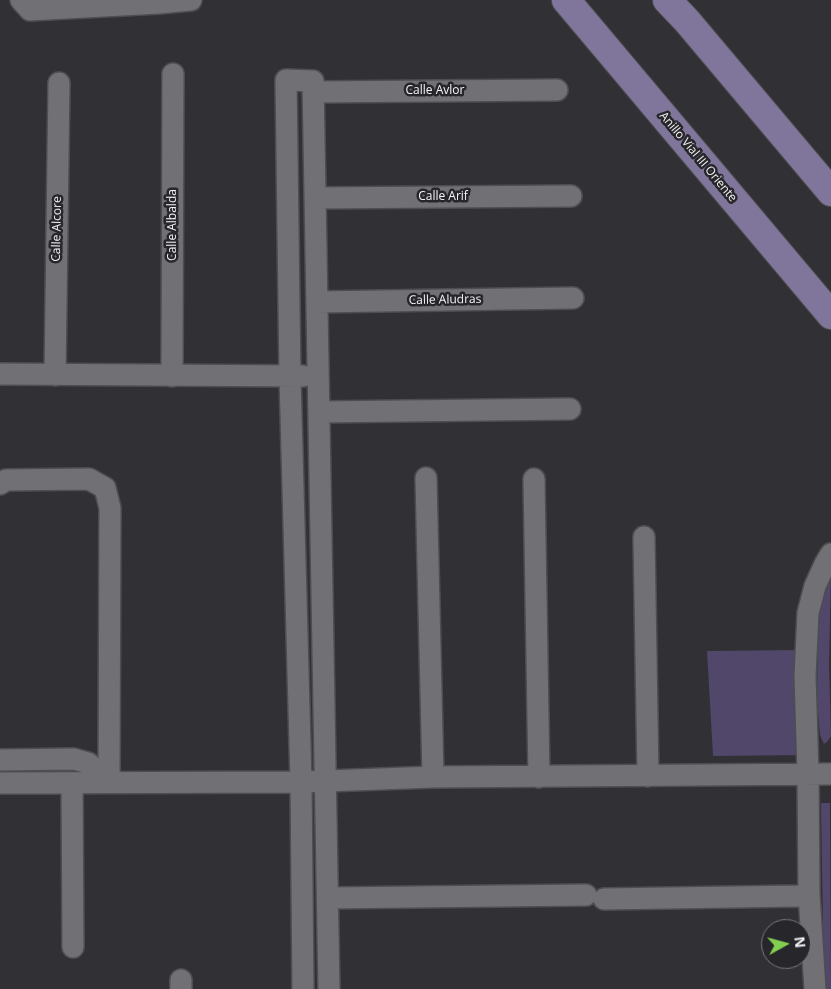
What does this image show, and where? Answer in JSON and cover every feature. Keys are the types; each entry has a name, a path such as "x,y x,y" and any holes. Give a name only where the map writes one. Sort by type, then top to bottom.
{"main road":[{"name":"Anillo Vial III Oriente","path":"566,0 831,315"},
{"path":"668,0 831,192"}],"street":[{"path":"21,0 30,10 63,4 191,0"},
{"name":"Calle Albalda","path":"172,376 173,74"},
{"path":"303,989 300,773 290,377 286,80 313,81 329,989"},
{"name":"Calle Alcore","path":"55,375 59,83"},
{"name":"Calle Avlor","path":"313,92 557,90"},
{"name":"Calle Arif","path":"315,198 571,196"},
{"name":"Calle Aludras","path":"317,302 573,298"},
{"path":"0,374 318,376"},
{"path":"319,412 570,409"},
{"path":"426,478 433,777"},
{"path":"0,484 6,480 89,479 105,488 110,508 109,782"},
{"path":"534,479 539,777"},
{"path":"644,537 648,776"},
{"path":"815,989 809,894 805,676 808,613 815,586 831,554"},
{"path":"0,760 74,759 88,763 109,782"},
{"path":"0,783 109,782 325,772 433,777 831,774"},
{"path":"72,783 73,946"},
{"path":"328,898 799,896 809,894"}],"shaded area":[{"path":"831,572 829,665 831,736 824,744 820,735 817,702 818,615 827,579"},
{"path":"800,650 805,755 713,756 707,651"},
{"path":"821,803 830,803 831,989 824,989"}]}
